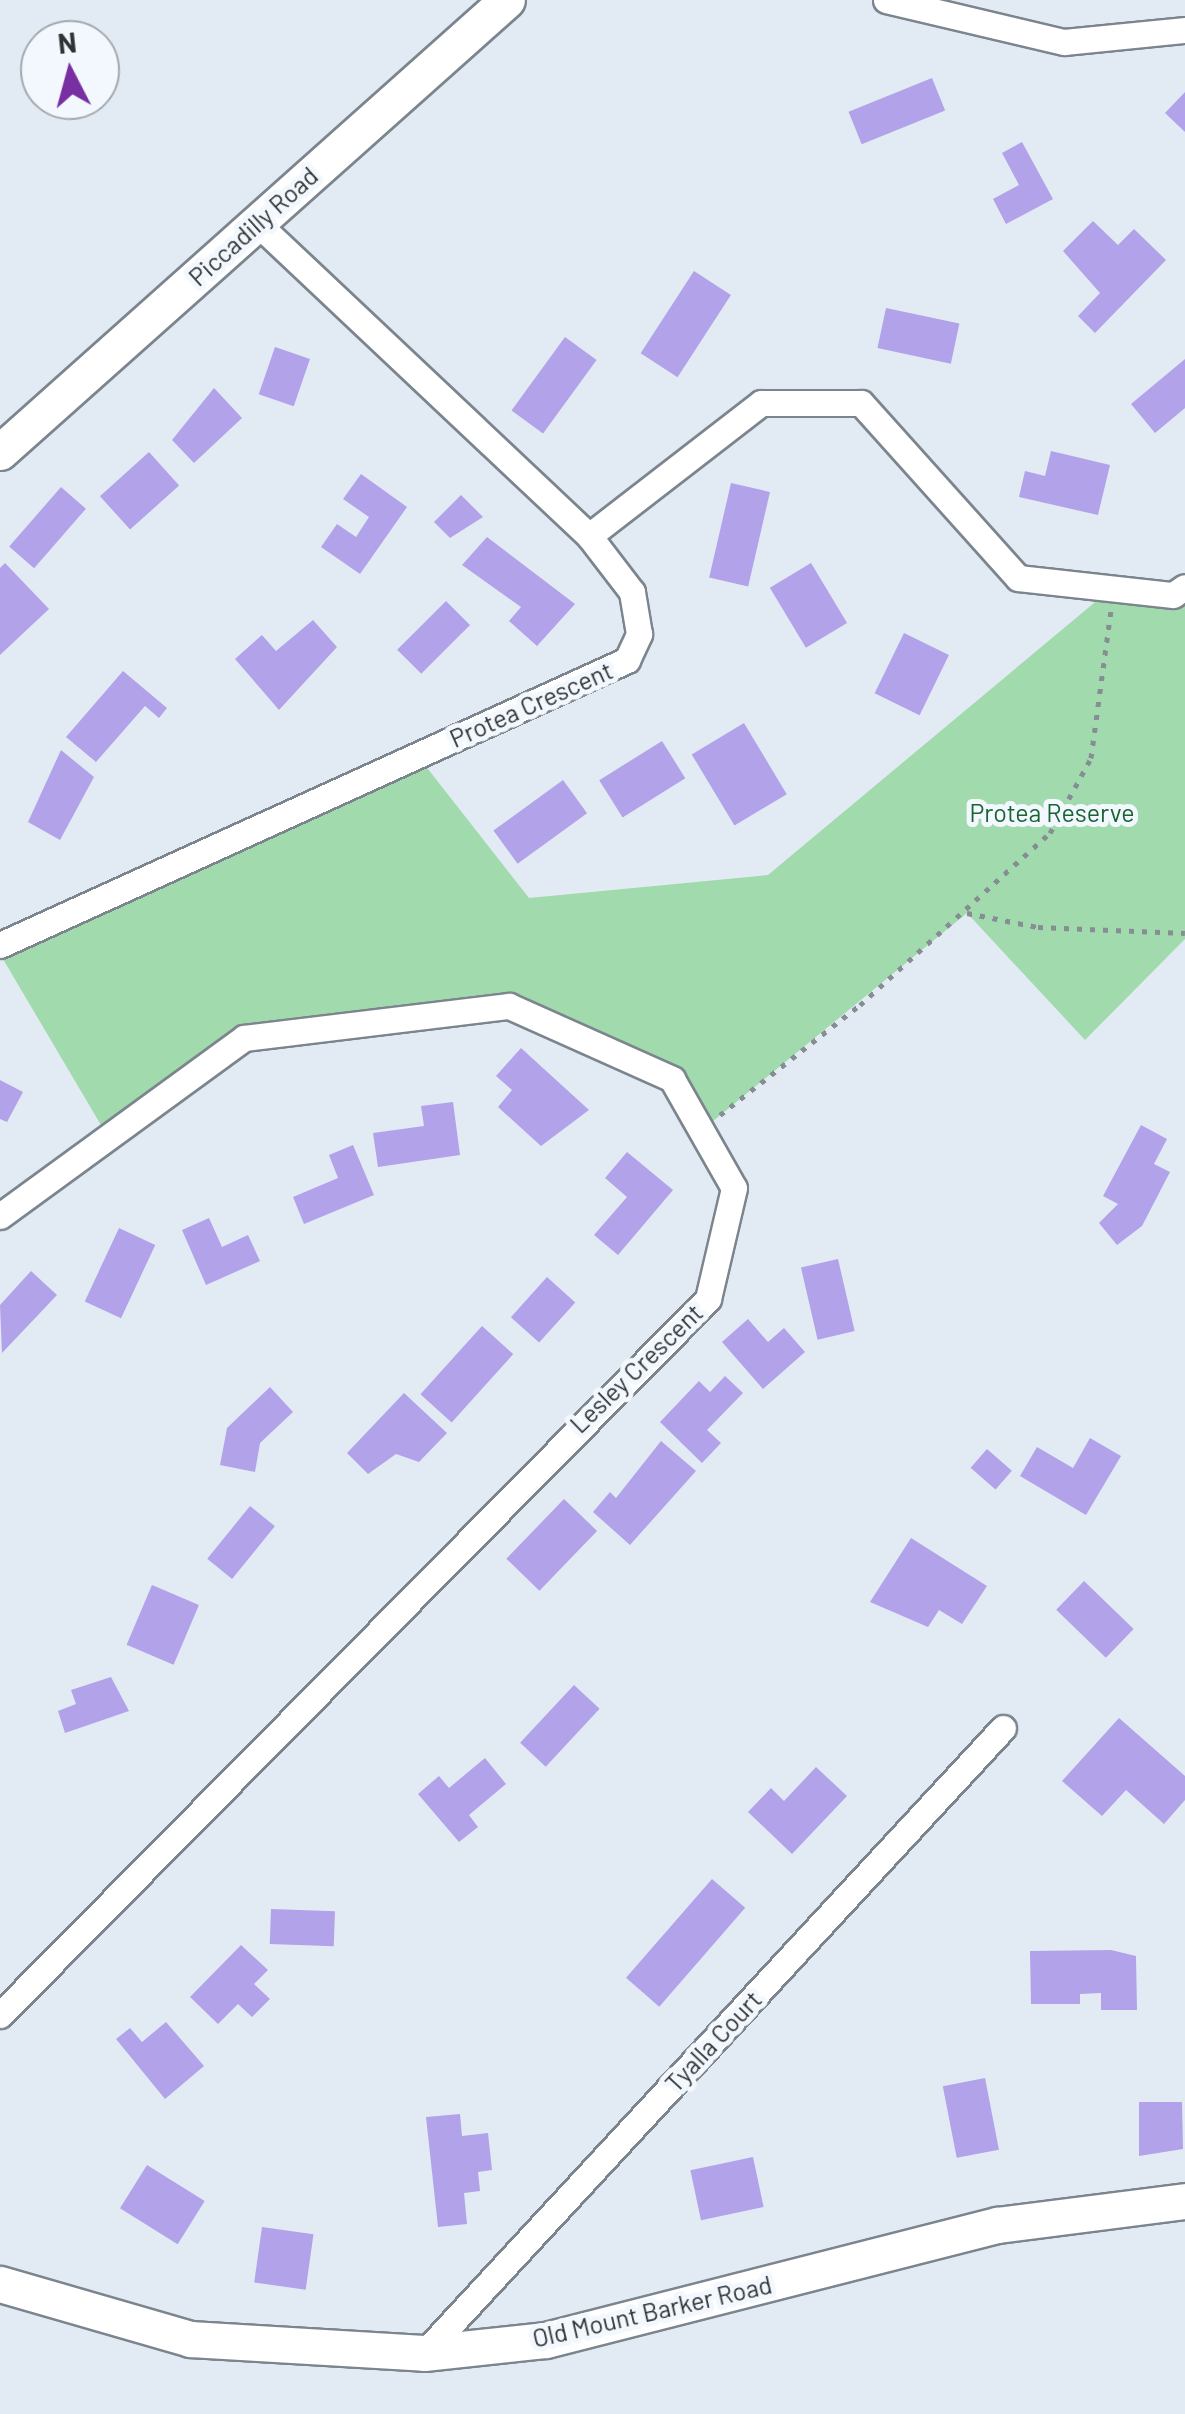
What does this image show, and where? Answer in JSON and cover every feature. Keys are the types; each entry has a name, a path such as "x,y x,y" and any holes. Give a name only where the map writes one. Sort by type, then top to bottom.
{"main road":[{"name":"Piccadilly Road","path":"0,452 507,0"},
{"name":"Old Mount Barker Road","path":"0,2284 190,2339 424,2353 546,2340 998,2225 1185,2201"}],"street":[{"path":"886,0 1064,42 1185,30"},
{"name":"Protea Crescent","path":"0,945 627,660 639,634 632,592 589,536 257,223"},
{"path":"589,536 760,403 861,403 1018,578 1173,595 1185,586"},
{"name":"Lesley Crescent","path":"0,1216 244,1038 509,1006 672,1079 734,1188 708,1299 0,2015"},
{"name":"Tyalla Court","path":"424,2353 1003,1728"}],"path":[{"path":"701,1131 967,913 1050,833 1091,758 1108,688 1112,588"},
{"path":"967,913 1038,927 1185,933"}],"green space":[{"name":"Protea Reserve","path":"1185,587 1185,939 1085,1040 967,913 701,1131 672,1079 509,1006 244,1038 108,1137 0,954 417,755 529,898 768,875 1112,588"}],"building":[{"path":"932,78 945,110 862,144 849,112"},
{"path":"1185,92 1185,132 1165,113"},
{"path":"1022,142 1053,199 1006,224 993,199 1019,185 1002,153"},
{"path":"1093,221 1118,245 1134,229 1166,260 1095,333 1078,316 1100,293 1063,251"},
{"path":"694,271 731,295 678,377 641,353"},
{"path":"886,308 959,324 951,364 877,348"},
{"path":"565,337 597,360 543,434 512,411"},
{"path":"275,347 310,359 294,406 259,394"},
{"path":"1185,359 1185,408 1155,433 1131,404"},
{"path":"214,388 242,418 194,463 172,440"},
{"path":"1051,451 1110,465 1098,515 1019,497 1025,471 1045,476"},
{"path":"149,452 179,485 130,530 100,496"},
{"path":"361,474 407,507 360,574 321,547 337,524 356,537 369,517 343,499"},
{"path":"731,483 770,492 748,587 709,578"},
{"path":"61,487 86,509 34,568 9,547"},
{"path":"461,495 483,517 450,538 434,522"},
{"path":"487,537 575,604 537,646 509,621 521,607 462,565"},
{"path":"5,563 49,609 0,655 0,568"},
{"path":"811,563 847,623 806,648 770,588"},
{"path":"446,601 470,625 421,674 397,650"},
{"path":"313,620 337,647 279,710 235,659 262,635 276,651"},
{"path":"904,633 949,655 920,715 875,693"},
{"path":"123,671 167,708 159,718 145,706 96,762 66,737"},
{"path":"744,723 787,794 734,826 692,754"},
{"path":"662,741 685,778 623,818 599,780"},
{"path":"61,750 94,777 60,840 28,822"},
{"path":"563,780 587,813 518,864 493,831"},
{"path":"521,1048 589,1110 541,1146 498,1107 512,1090 496,1076"},
{"path":"0,1080 23,1092 7,1122 0,1119"},
{"path":"453,1102 460,1155 378,1167 373,1133 424,1126 421,1106"},
{"path":"1141,1125 1167,1139 1154,1164 1170,1172 1142,1226 1117,1245 1099,1223 1118,1204 1103,1196"},
{"path":"353,1145 374,1195 304,1224 293,1197 338,1178 329,1155"},
{"path":"627,1152 673,1190 618,1255 594,1235 627,1197 605,1178"},
{"path":"209,1218 222,1247 248,1235 260,1261 206,1285 182,1230"},
{"path":"119,1228 155,1245 121,1318 85,1301"},
{"path":"838,1259 855,1331 818,1340 801,1268"},
{"path":"31,1271 57,1295 2,1353 0,1305"},
{"path":"547,1277 575,1302 539,1343 511,1317"},
{"path":"748,1319 768,1342 784,1328 805,1352 763,1389 722,1342"},
{"path":"482,1326 513,1354 452,1422 420,1394"},
{"path":"725,1376 743,1393 707,1430 721,1443 702,1463 660,1422 699,1381 710,1392"},
{"path":"270,1387 293,1412 260,1443 255,1472 220,1465 227,1428"},
{"path":"404,1393 447,1433 419,1462 396,1454 368,1474 347,1453"},
{"path":"1090,1438 1121,1456 1086,1515 1020,1476 1037,1447 1073,1468"},
{"path":"661,1441 696,1471 630,1545 593,1512 610,1492 616,1498"},
{"path":"987,1449 1012,1471 996,1490 971,1468"},
{"path":"564,1499 597,1531 539,1591 506,1559"},
{"path":"250,1506 275,1526 232,1579 207,1559"},
{"path":"911,1538 987,1586 962,1624 939,1610 928,1627 870,1602"},
{"path":"1084,1581 1134,1629 1106,1658 1056,1610"},
{"path":"152,1585 199,1605 174,1665 127,1645"},
{"path":"111,1677 129,1711 65,1733 58,1711 76,1704 71,1690"},
{"path":"574,1685 600,1709 546,1767 520,1743"},
{"path":"1119,1718 1185,1776 1185,1800 1164,1824 1126,1790 1102,1816 1062,1781"},
{"path":"485,1758 506,1784 469,1815 478,1827 459,1842 418,1794 439,1776 449,1788"},
{"path":"816,1767 847,1796 792,1854 748,1812 771,1788 784,1801"},
{"path":"712,1879 745,1908 659,2007 626,1978"},
{"path":"271,1909 335,1911 334,1946 270,1944"},
{"path":"241,1945 268,1970 254,1984 270,1999 252,2017 238,2004 218,2024 190,1997"},
{"path":"1111,1950 1136,1956 1137,2010 1101,2010 1101,1993 1080,1994 1080,2004 1031,2004 1030,1951"},
{"path":"166,2022 204,2066 165,2099 116,2039 130,2028 142,2042"},
{"path":"985,2078 999,2150 957,2158 943,2086"},
{"path":"1139,2102 1182,2102 1183,2149 1139,2156"},
{"path":"460,2114 462,2136 488,2133 492,2170 478,2172 480,2191 464,2193 467,2224 438,2227 426,2117"},
{"path":"753,2157 764,2207 701,2220 690,2170"},
{"path":"147,2165 205,2201 178,2244 120,2208"},
{"path":"262,2227 313,2234 306,2290 254,2282"}]}
